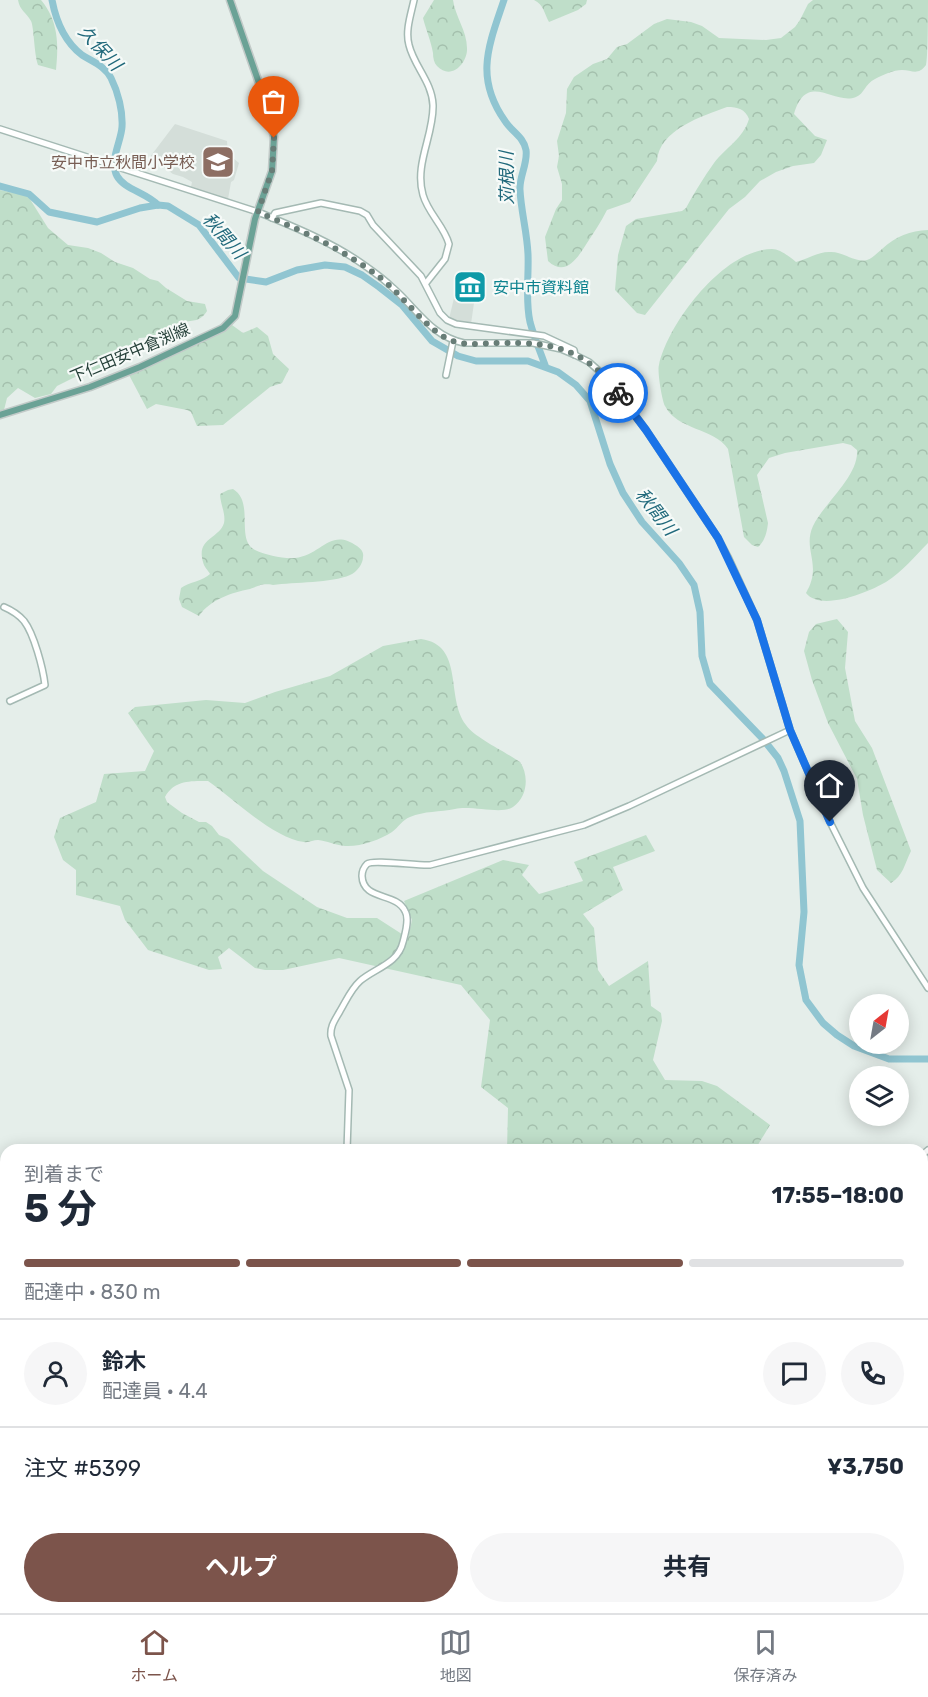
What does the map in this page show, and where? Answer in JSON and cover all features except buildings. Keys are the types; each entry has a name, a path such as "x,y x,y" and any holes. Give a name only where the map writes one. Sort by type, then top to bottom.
{"main road":[{"path":"230,0 264,96 274,138 272,171 258,212"},
{"path":"414,0 407,34 408,45 429,86 433,104 421,167 421,187 426,203 449,244 445,260 426,283"},
{"path":"0,129 258,212 324,242 363,264 393,287 432,329 453,344 542,344 561,349 589,362 607,378 646,430 718,538 757,620 790,730 851,867 928,988"},
{"path":"272,218 275,213 317,202 360,210 367,215 373,225 426,283 440,313 450,322 553,338 574,350 575,355"},
{"name":"下仁田安中倉渕線","path":"0,415 90,387 140,367 223,328 235,315 258,212"},
{"path":"446,375 453,344"},
{"path":"4,607 23,620 29,629 44,674 45,685 10,701"},
{"path":"347,1144 349,1090 331,1036 331,1027 350,993 361,980 389,962 401,951 407,923 406,913 400,905 364,887 362,874 366,865 371,862 380,862 413,866 430,865 584,825 790,730"}],"shaded area":[{"path":"175,124 227,141 228,154 239,163 234,180 231,182 228,199 191,187 192,182 173,174 150,157"},
{"path":"454,298 474,303 471,324 449,319"}],"green space":[{"path":"18,0 41,0 47,8 56,33 56,70 38,65 32,24"},
{"path":"434,0 453,0 465,36 467,54 462,64 453,71 442,70 434,60 423,18"},
{"path":"534,0 587,0 586,4 578,10 549,22 542,7"},
{"path":"813,0 928,0 926,65 918,71 899,70 881,76 872,81 861,94 848,99 822,92 806,94 799,101 794,114 815,136 827,140 821,155 814,163 793,166 760,181 745,197 729,209 645,315 637,313 615,290 618,255 626,226 636,219 682,211 686,208 714,163 743,132 749,119 741,109 727,107 694,120 673,133 665,141 657,161 630,202 607,210 571,264 560,267 548,261 545,237 562,200 562,184 557,167 559,156 557,141 566,113 567,89 574,77 593,64 607,59 617,47 627,44 654,24 667,19 702,26 719,38 766,40 781,38 795,27 808,4"},
{"path":"0,190 28,196 48,228 68,245 88,248 115,262 133,268 150,279 158,281 187,301 205,304 207,311 196,320 177,324 153,336 139,338 125,362 114,363 73,378 57,386 51,394 35,398 18,388 7,398 4,410 0,411"},
{"path":"928,230 928,543 886,582 857,595 833,601 822,601 806,593 813,574 810,535 818,517 853,470 857,450 843,443 769,458 757,475 768,523 767,530 758,547 752,545 744,537 728,449 714,437 687,425 671,414 663,398 659,365 664,348 686,310 701,291 735,261 754,252 775,249 796,262 827,252 836,252 863,261 873,257 887,244 898,238 909,233"},
{"path":"232,325 243,333 257,327 268,336 273,354 289,369 282,383 270,387 223,425 197,426 191,412 187,410 156,404 147,409 129,375"},
{"path":"233,489 243,503 246,538 255,550 264,554 295,558 340,539 361,549 363,560 361,565 353,574 342,578 263,585 236,593 215,601 199,616 182,607 179,599 181,588 210,574 204,564 203,548 224,523 220,494"},
{"path":"837,619 848,632 845,668 855,721 872,748 911,851 901,873 891,883 877,870 863,815 857,779 828,723 804,651 809,632 816,624"},
{"path":"421,639 435,643 444,651 449,661 456,701 466,725 483,740 520,762 523,767 526,786 518,803 502,810 462,808 421,814 407,818 382,838 363,844 345,846 318,840 304,842 292,839 267,826 208,781 178,784 165,797 167,802 182,813 212,826 219,835 229,839 263,871 317,907 347,918 377,918 408,938 412,920 404,901 503,860 529,865 522,875 539,894 583,881 574,862 646,835 655,851 613,867 623,890 583,914 594,928 598,970 609,986 648,961 651,1006 661,1013 662,1021 653,1060 665,1080 702,1081 717,1086 770,1125 758,1144 507,1144 508,1108 481,1087 490,1020 461,985 339,958 283,970 265,970 255,968 229,948 218,957 222,969 209,970 148,950 125,920 120,906 76,895 76,870 63,860 54,837 60,818 96,802 104,774 145,771 154,751 128,713 135,707 206,700 245,703 330,676 383,646"}],"waterway":[{"name":"久保川","path":"52,0 56,16 66,37 76,50 105,70 116,89 122,121 114,164 117,176 125,184 158,205"},
{"name":"苅根川","path":"504,0 493,32 487,61 487,75 495,105 525,145 526,160 520,190 528,254 528,305 532,328 545,365"},
{"name":"秋間川","path":"0,186 29,194 49,212 97,222 140,208 168,206 199,225 239,278 266,282 297,270 325,265 345,267 362,275 402,305 432,341 458,356 476,361 528,361 558,372 576,385 590,401 610,464 623,493 642,522 679,563 694,585 700,612 702,656 710,684 763,739 778,758 784,771 800,821 804,912 799,965 806,1000 823,1023 854,1046 889,1059 928,1059"}],"way so far":[{"path":"274,138 272,171 258,212 324,242 363,264 393,287 432,329 443,337 464,343 533,343 561,349 589,362 600,370 618,393"}],"place":[{"name":"安中市立秋間小学校","path":"218,162"},
{"name":"安中市資料館","path":"470,287"}],"route":[{"path":"618,393 646,430 718,538 728,557 757,620 790,730 830,822"}]}
